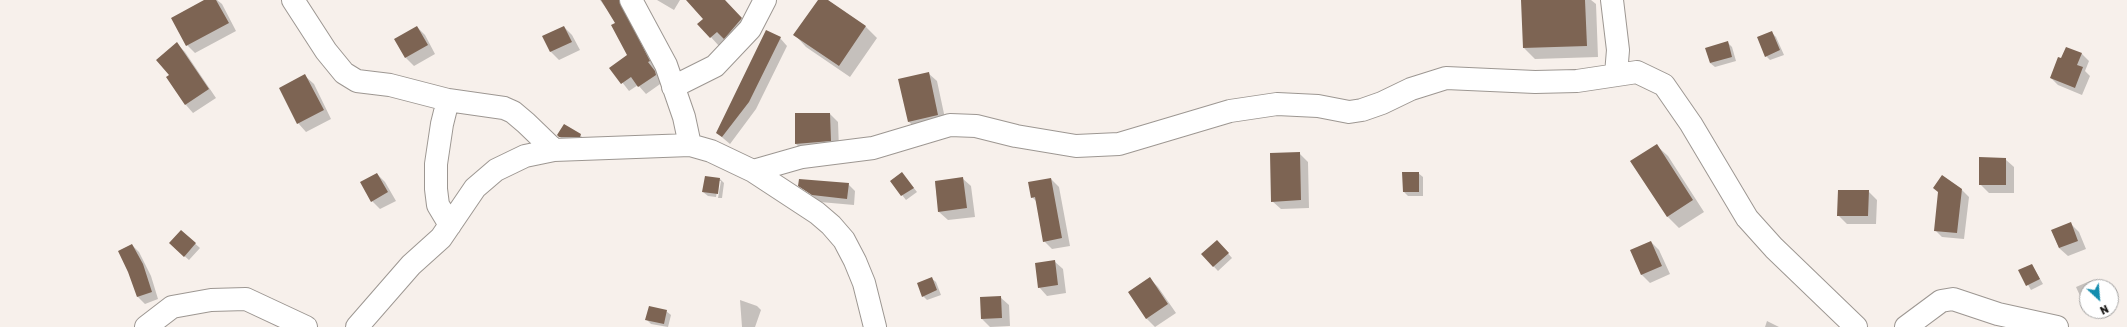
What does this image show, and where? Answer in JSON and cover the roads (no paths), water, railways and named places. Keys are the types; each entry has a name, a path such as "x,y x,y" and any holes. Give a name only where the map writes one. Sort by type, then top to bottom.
{"street":[{"path":"294,0 326,51 344,73 358,81 390,86 448,100 504,108 513,112 554,150"},
{"path":"631,0 666,66 684,117 690,145"},
{"path":"673,86 715,66 750,29 765,0"},
{"path":"1612,0 1618,50 1616,74"},
{"path":"753,171 802,157 873,148 950,125 976,126 1016,136 1076,146 1118,144 1230,111 1277,104 1318,106 1349,112 1362,110 1382,103 1411,88 1446,78 1570,82 1616,74 1638,72 1664,85 1691,124 1747,218 1774,248 1856,327"},
{"path":"448,100 442,124 436,164 436,189 438,205 450,225"},
{"path":"357,327 410,266 440,238 475,188 496,170 525,156 554,150 690,145 711,152 753,171 817,213 844,240 864,283 875,327"},
{"path":"146,327 172,307 211,300 246,299 306,327"},
{"path":"1906,327 1941,301 1953,299 1994,320 2057,327"}]}
